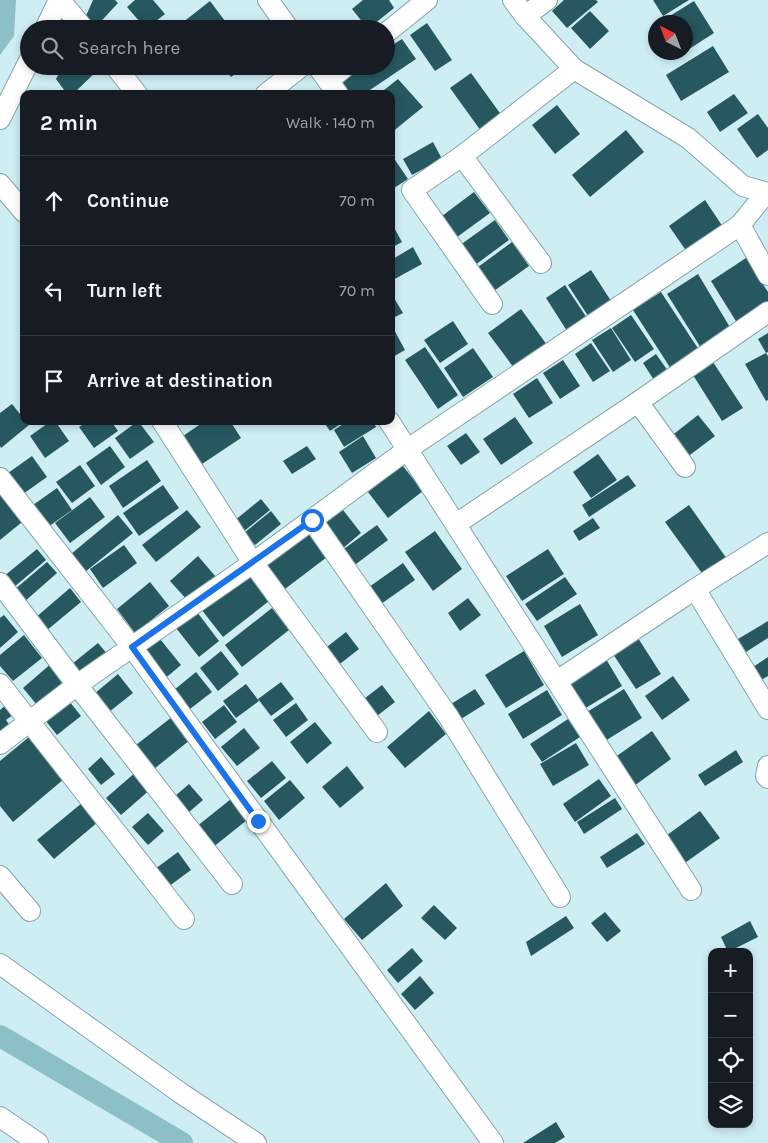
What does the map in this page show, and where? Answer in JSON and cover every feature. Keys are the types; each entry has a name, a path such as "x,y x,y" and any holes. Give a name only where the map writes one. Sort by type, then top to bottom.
{"street":[{"path":"50,20 60,0 77,20"},
{"path":"268,0 282,20"},
{"path":"395,27 427,0"},
{"path":"0,744 77,684 253,563 408,449 740,225 767,193 743,186 688,138 574,69 525,16 513,0"},
{"path":"525,16 547,0"},
{"path":"492,304 412,190 462,156 574,69"},
{"path":"0,119 22,75"},
{"path":"122,75 135,90"},
{"path":"271,90 290,75"},
{"path":"462,156 541,263"},
{"path":"0,184 20,207"},
{"path":"740,225 768,275"},
{"path":"456,524 768,312"},
{"path":"638,402 685,467"},
{"path":"165,425 253,563 377,732"},
{"path":"392,425 691,890"},
{"path":"1,481 132,647 494,1143"},
{"path":"312,520 448,716 560,897"},
{"path":"557,681 768,543"},
{"path":"0,583 232,884"},
{"path":"695,589 768,709"},
{"path":"0,684 184,919"},
{"path":"768,766 766,776 768,778"},
{"path":"0,876 30,911"},
{"path":"0,964 182,1094 256,1143"},
{"path":"0,1117 38,1143"}],"water":[{"path":"0,0 16,0 14,36 0,55"}],"building":[{"path":"93,0 115,0 118,3 102,20 87,20 85,18"},
{"path":"135,0 153,0 165,14 157,20 138,20 127,7"},
{"path":"363,0 389,0 394,8 379,20 361,20 352,9"},
{"path":"564,0 596,0 598,2 567,28 552,11"},
{"path":"653,0 689,0 665,15 662,15"},
{"path":"210,1 224,20 186,20"},
{"path":"694,1 714,33 693,46 693,15 671,15"},
{"path":"590,11 609,31 590,49 571,28"},
{"path":"427,23 452,60 435,71 410,35"},
{"path":"402,39 416,59 395,73 395,43"},
{"path":"713,46 729,72 681,101 666,75"},
{"path":"471,73 502,116 481,131 450,88"},
{"path":"58,75 93,75 77,90 64,90 56,79"},
{"path":"348,75 392,75 370,90 346,90 340,80"},
{"path":"398,79 423,107 395,130 395,90 384,90"},
{"path":"734,94 748,113 720,132 707,112"},
{"path":"557,105 580,134 555,154 532,125"},
{"path":"758,114 768,128 768,150 757,158 737,129"},
{"path":"626,130 644,152 590,197 572,175"},
{"path":"433,142 442,159 412,175 403,159"},
{"path":"395,160 408,179 395,187"},
{"path":"474,192 490,213 453,240 438,219"},
{"path":"705,200 723,227 687,252 669,226"},
{"path":"495,220 509,240 471,268 456,248"},
{"path":"395,229 402,242 395,246"},
{"path":"512,242 529,266 491,293 474,270"},
{"path":"413,247 422,264 395,279 395,258"},
{"path":"746,258 768,292 768,307 739,326 711,281"},
{"path":"591,270 613,304 590,319 568,285"},
{"path":"698,274 731,329 701,348 667,294"},
{"path":"565,285 589,321 569,334 546,298"},
{"path":"661,292 699,350 671,369 633,310"},
{"path":"395,300 403,313 395,317"},
{"path":"521,309 547,345 514,368 488,333"},
{"path":"631,315 654,349 635,362 612,328"},
{"path":"453,321 468,344 440,363 424,340"},
{"path":"611,328 631,360 613,372 592,340"},
{"path":"395,331 405,350 395,356"},
{"path":"768,333 768,352 766,353 758,339"},
{"path":"591,343 610,371 593,382 575,354"},
{"path":"425,347 458,395 438,409 405,360"},
{"path":"473,348 493,377 463,397 444,368"},
{"path":"766,353 768,356 768,400 766,401 745,364"},
{"path":"656,354 668,371 654,380 643,363"},
{"path":"563,360 580,386 560,399 543,373"},
{"path":"713,362 743,408 722,421 693,375"},
{"path":"537,378 553,403 529,418 513,394"},
{"path":"12,404 20,414 20,425 29,425 1,448 0,446 0,413"},
{"path":"698,415 715,436 686,458 670,437"},
{"path":"515,417 533,443 501,465 483,439"},
{"path":"45,425 58,425 69,441 45,458 30,436"},
{"path":"82,425 114,425 118,431 94,448 79,427"},
{"path":"133,425 141,425 154,442 130,459 115,438"},
{"path":"199,425 233,425 241,438 202,464 183,436"},
{"path":"326,425 339,425 330,431"},
{"path":"342,425 375,425 376,427 344,447 334,430"},
{"path":"466,433 480,452 461,465 447,446"},
{"path":"363,436 376,458 352,473 339,452"},
{"path":"110,446 125,467 101,485 86,463"},
{"path":"307,446 316,459 292,474 283,461"},
{"path":"598,454 617,480 591,498 573,472"},
{"path":"32,456 47,477 23,494 8,473"},
{"path":"147,460 161,481 123,508 109,486"},
{"path":"80,465 95,486 72,503 56,482"},
{"path":"402,465 423,491 388,518 368,492"},
{"path":"628,475 636,486 589,517 582,505"},
{"path":"163,485 179,508 139,536 123,513"},
{"path":"57,488 72,510 48,527 33,505"},
{"path":"6,492 27,518 0,540 0,496"},
{"path":"90,497 105,517 70,543 55,523"},
{"path":"261,499 270,510 243,532 234,521"},
{"path":"689,505 727,559 704,576 665,522"},
{"path":"187,510 201,527 156,562 142,545"},
{"path":"343,510 361,533 342,549 323,525"},
{"path":"271,511 281,524 255,545 244,533"},
{"path":"118,515 133,533 85,572 71,554"},
{"path":"593,518 600,528 579,541 573,531"},
{"path":"377,525 388,540 352,567 341,551"},
{"path":"312,529 331,554 281,592 262,567"},
{"path":"435,531 462,569 433,591 405,552"},
{"path":"124,545 137,563 103,588 90,569"},
{"path":"37,549 46,560 13,588 3,577"},
{"path":"548,549 564,574 522,601 506,576"},
{"path":"198,556 216,577 188,601 170,581"},
{"path":"47,562 57,573 24,602 14,590"},
{"path":"403,563 415,580 381,604 369,587"},
{"path":"247,573 269,601 223,637 201,609"},
{"path":"565,577 577,594 537,621 525,604"},
{"path":"150,582 169,606 135,633 117,609"},
{"path":"70,588 81,602 46,631 35,618"},
{"path":"468,598 481,615 460,631 448,613"},
{"path":"580,604 598,635 562,657 544,626"},
{"path":"272,608 289,630 242,667 225,645"},
{"path":"197,612 219,641 199,657 176,628"},
{"path":"4,615 18,632 0,648 0,618"},
{"path":"768,621 768,638 746,652 738,639"},
{"path":"346,632 359,649 336,667 323,650"},
{"path":"24,635 42,658 13,681 0,666 0,655"},
{"path":"638,638 661,674 636,689 613,654"},
{"path":"160,639 181,665 162,681 140,654"},
{"path":"98,643 109,656 78,681 67,668"},
{"path":"221,651 239,674 218,691 200,668"},
{"path":"524,651 544,685 506,708 485,675"},
{"path":"768,657 768,676 761,680 753,667"},
{"path":"606,659 622,686 584,709 568,682"},
{"path":"53,662 68,679 37,705 23,688"},
{"path":"196,672 212,692 190,709 174,690"},
{"path":"118,674 133,693 109,712 94,694"},
{"path":"673,676 690,700 662,720 645,696"},
{"path":"281,682 294,699 271,716 258,699"},
{"path":"246,684 259,701 236,718 223,701"},
{"path":"382,685 395,702 373,719 360,702"},
{"path":"475,689 485,704 461,719 451,704"},
{"path":"624,689 642,718 605,741 587,712"},
{"path":"547,690 562,715 523,739 508,714"},
{"path":"65,696 81,716 57,735 41,715"},
{"path":"296,703 308,720 286,737 273,720"},
{"path":"7,704 14,714 6,720 10,726 0,733 0,710"},
{"path":"224,705 237,722 215,739 202,722"},
{"path":"429,711 446,734 405,768 387,747"},
{"path":"172,717 190,740 154,769 136,745"},
{"path":"568,719 580,737 542,762 530,744"},
{"path":"315,722 332,743 307,764 290,742"},
{"path":"244,728 260,748 237,766 221,747"},
{"path":"652,731 671,759 634,786 614,758"},
{"path":"29,737 64,779 13,822 0,806 0,761"},
{"path":"576,743 589,765 553,786 540,764"},
{"path":"736,750 743,762 705,786 698,775"},
{"path":"101,757 115,774 101,785 88,769"},
{"path":"272,761 286,778 261,798 247,781"},
{"path":"347,766 364,788 340,808 322,787"},
{"path":"137,771 152,788 121,815 106,798"},
{"path":"599,779 611,796 575,822 563,804"},
{"path":"290,780 305,798 279,820 264,801"},
{"path":"189,784 203,800 188,813 175,796"},
{"path":"615,798 622,809 584,834 577,822"},
{"path":"231,799 247,820 212,848 196,827"},
{"path":"82,803 98,822 54,859 37,840"},
{"path":"700,811 720,838 682,865 663,838"},
{"path":"148,813 164,831 148,845 132,827"},
{"path":"637,833 645,844 607,868 600,857"},
{"path":"178,852 191,870 168,887 155,869"},
{"path":"386,883 403,906 362,940 344,919"},
{"path":"434,905 457,928 445,940 421,918"},
{"path":"605,912 621,931 607,942 591,923"},
{"path":"566,916 574,928 531,956 526,942"},
{"path":"750,921 758,937 736,948 726,948 721,937"},
{"path":"412,948 423,961 398,983 387,970"},
{"path":"420,976 434,993 415,1010 401,994"},
{"path":"556,1122 565,1137 555,1143 523,1143"}],"waterway":[{"path":"0,1036 182,1143"}],"route":[{"path":"258,821 132,647 312,520"}]}
